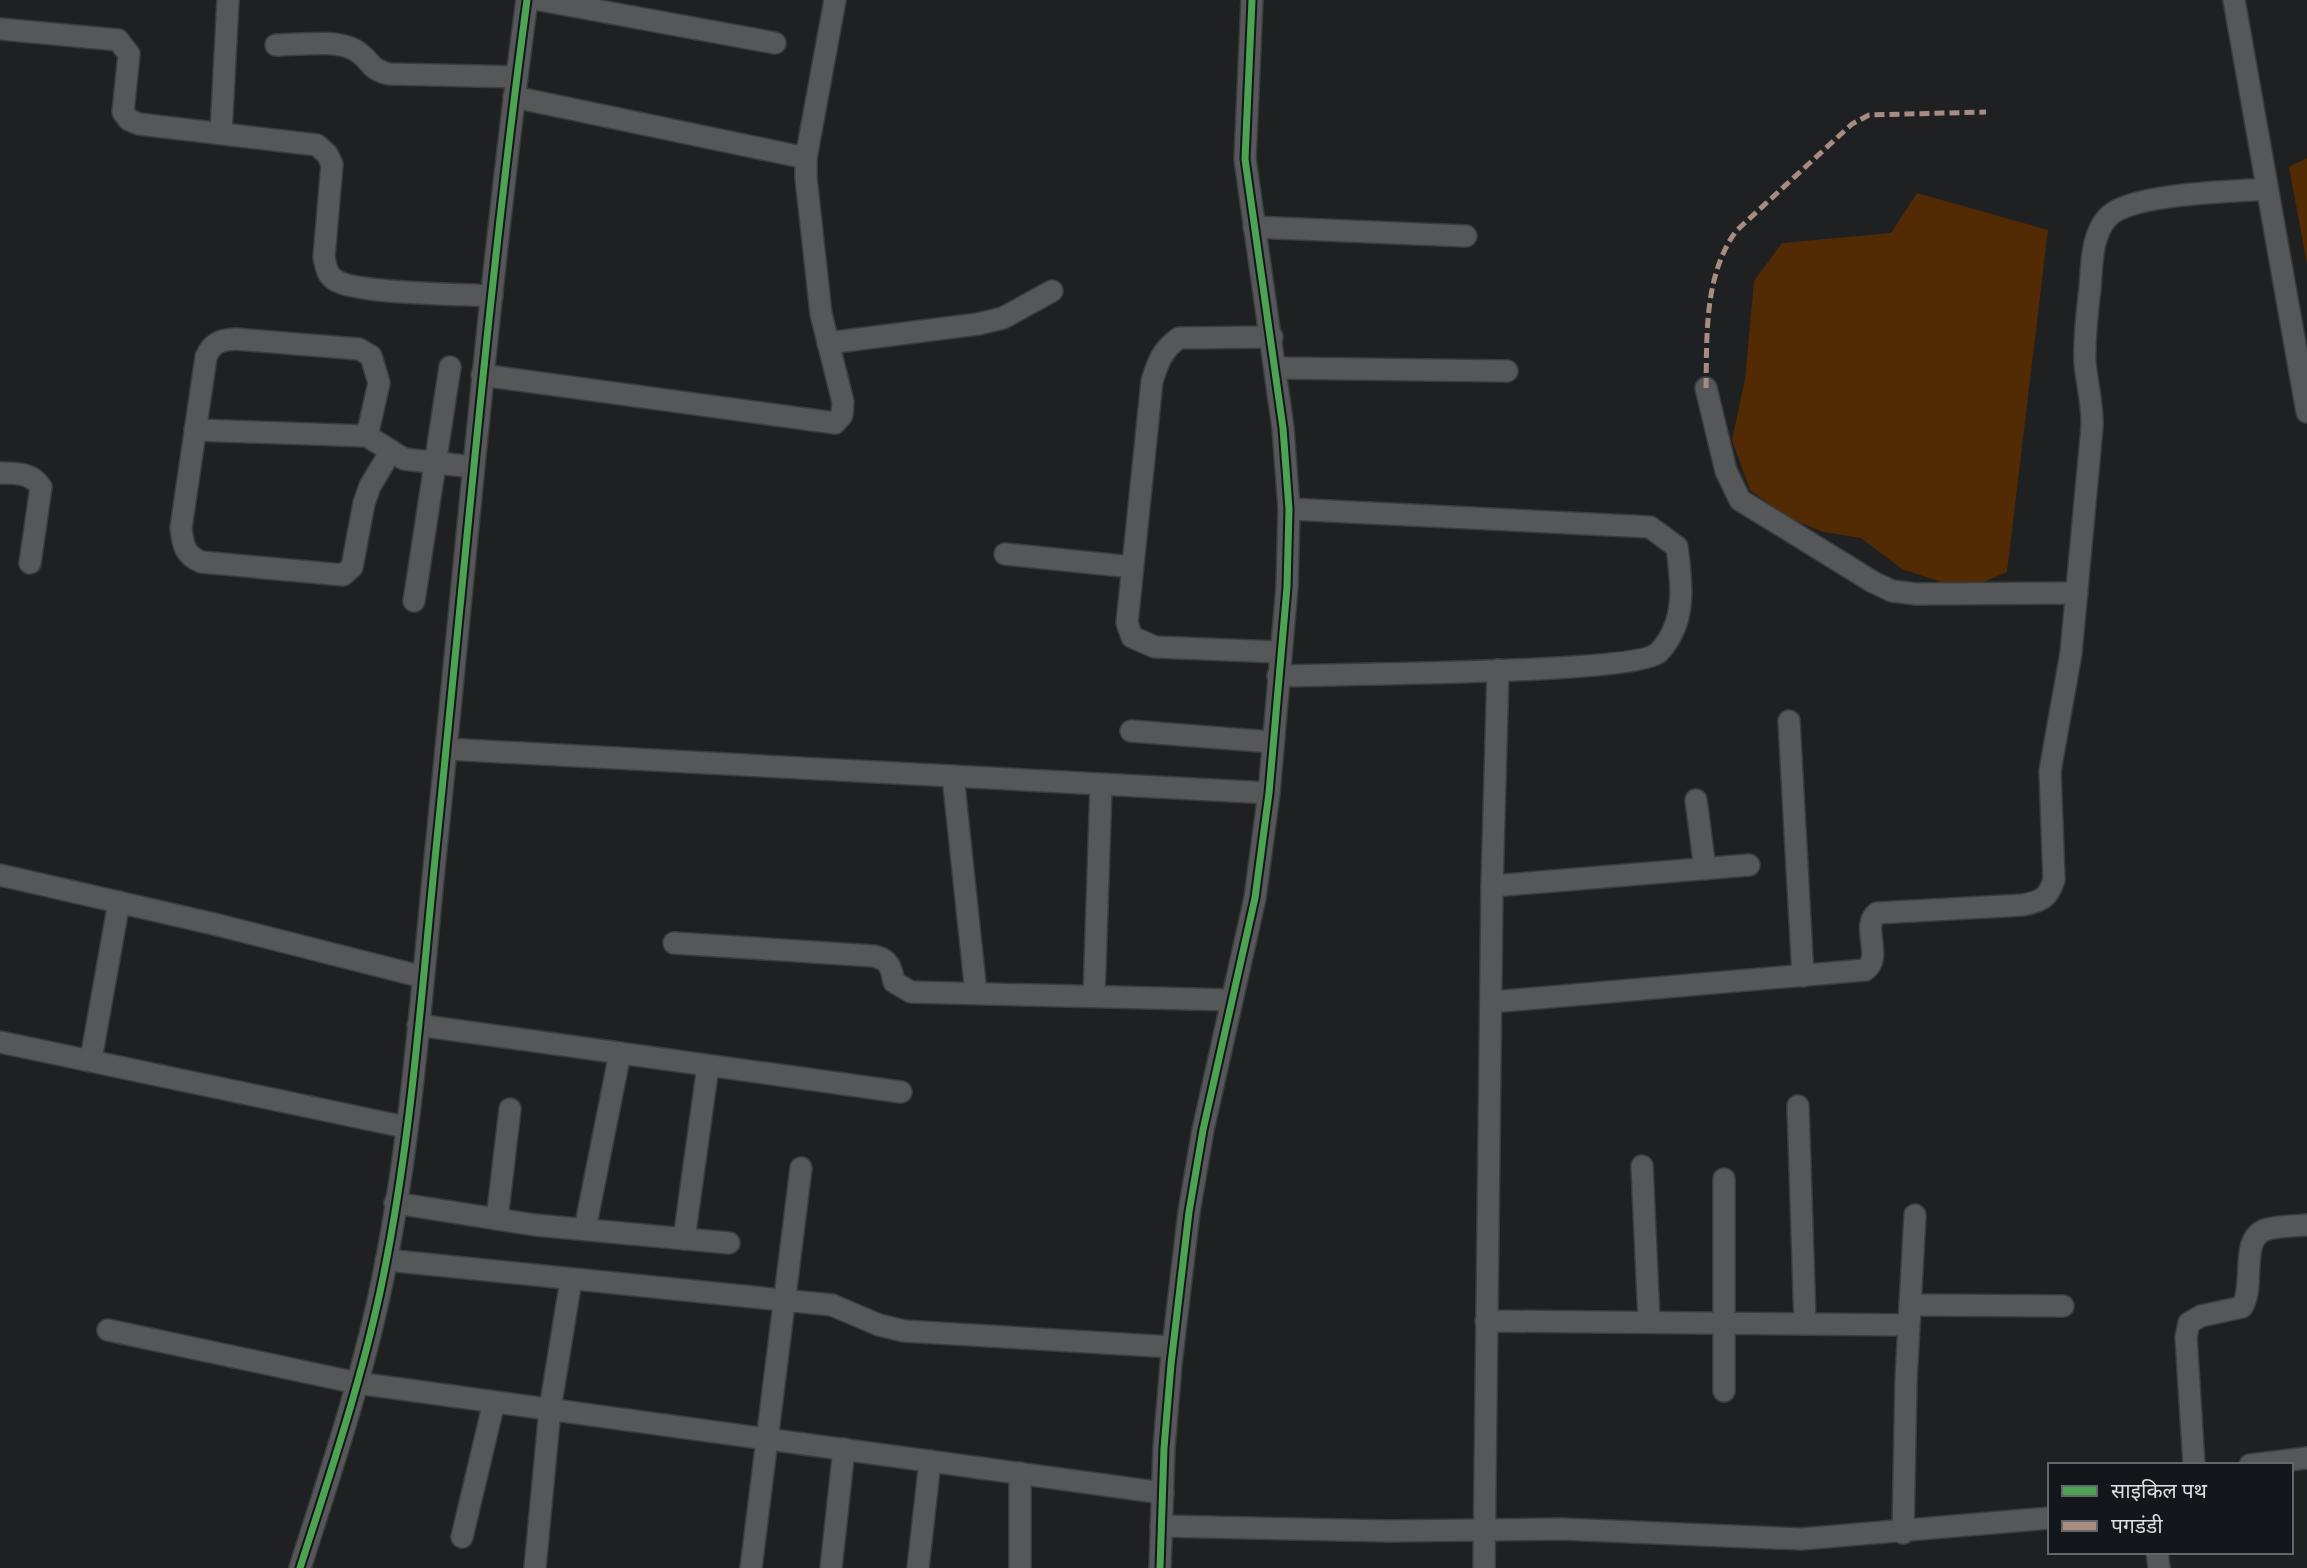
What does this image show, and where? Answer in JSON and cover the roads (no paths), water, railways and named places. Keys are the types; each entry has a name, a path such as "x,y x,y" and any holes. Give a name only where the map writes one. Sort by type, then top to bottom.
{"street":[{"path":"221,133 228,0"},
{"path":"300,1568 357,1383 386,1260 395,1203 418,1025 482,375 527,0"},
{"path":"540,0 775,43"},
{"path":"482,375 835,423 842,415 843,402 821,314 806,158 835,0"},
{"path":"1160,1568 1173,1347 1203,1130 1255,898 1269,793 1287,587 1289,509 1277,368 1245,159 1252,0"},
{"path":"2234,0 2307,412"},
{"path":"0,29 118,40 129,54 123,112 129,120 139,124 317,145 327,154 332,164 324,257 327,271 334,279 358,287 492,296"},
{"path":"276,45 342,46 355,50 371,68 390,74 515,87 806,158"},
{"path":"1491,1002 1857,971 1870,966 1871,924 1877,913 2023,905 2042,901 2049,895 2054,880 2050,771 2067,686 2077,593 2093,409 2085,366 2085,341 2092,255 2099,231 2109,215 2130,205 2161,198 2266,189"},
{"path":"1254,227 1466,236"},
{"path":"828,343 978,324 1003,318 1052,291"},
{"path":"1272,337 1179,338 1167,346 1152,381 1127,623 1132,636 1139,643 1155,647 1280,652"},
{"path":"368,436 379,383 371,356 359,349 277,340 222,340 211,346 206,357 181,528 183,545 189,557 201,562 330,576 343,575 352,568 370,486 391,451"},
{"path":"414,601 450,367"},
{"path":"1277,368 1507,371"},
{"path":"1706,388 1726,471 1740,500 1873,582 1892,591 1916,594 2077,593"},
{"path":"195,430 368,436 404,459 473,467"},
{"path":"0,473 24,474 36,480 41,487 30,563"},
{"path":"1278,676 1498,670 1631,663 1657,655 1674,632 1683,596 1677,547 1650,527 1289,509"},
{"path":"1004,554 1132,566"},
{"path":"1484,1568 1492,886 1498,670"},
{"path":"1789,721 1803,976"},
{"path":"1131,731 1272,742"},
{"path":"446,749 1269,793"},
{"path":"953,776 976,993"},
{"path":"1094,996 1101,786"},
{"path":"1696,800 1705,869"},
{"path":"1492,886 1749,865"},
{"path":"0,875 422,977"},
{"path":"90,1059 119,902"},
{"path":"674,943 884,958 891,965 894,982 899,988 911,992 1231,1000"},
{"path":"418,1025 901,1092"},
{"path":"0,1042 405,1127"},
{"path":"586,1229 620,1053"},
{"path":"684,1239 708,1066"},
{"path":"1798,1106 1805,1322"},
{"path":"497,1219 510,1108"},
{"path":"1642,1166 1649,1320"},
{"path":"751,1568 765,1438 801,1167"},
{"path":"1724,1179 1724,1391"},
{"path":"395,1203 497,1219 729,1243"},
{"path":"1903,1533 1909,1315 1915,1215"},
{"path":"2194,1463 2186,1336 2189,1323 2201,1316 2242,1307 2249,1297 2251,1245 2256,1234 2267,1229 2307,1225"},
{"path":"386,1260 832,1306 879,1325 904,1331 1173,1347"},
{"path":"535,1568 550,1409 571,1280"},
{"path":"1486,1321 1805,1322 2063,1306"},
{"path":"108,1330 357,1383 1163,1493"},
{"path":"461,1537 494,1402"},
{"path":"831,1568 844,1449"},
{"path":"2266,1463 2307,1458"},
{"path":"918,1568 930,1461"},
{"path":"1020,1473 1020,1568"},
{"path":"1161,1526 1389,1531 1561,1529 1742,1539 1801,1539 1903,1533 2048,1518"}]}
